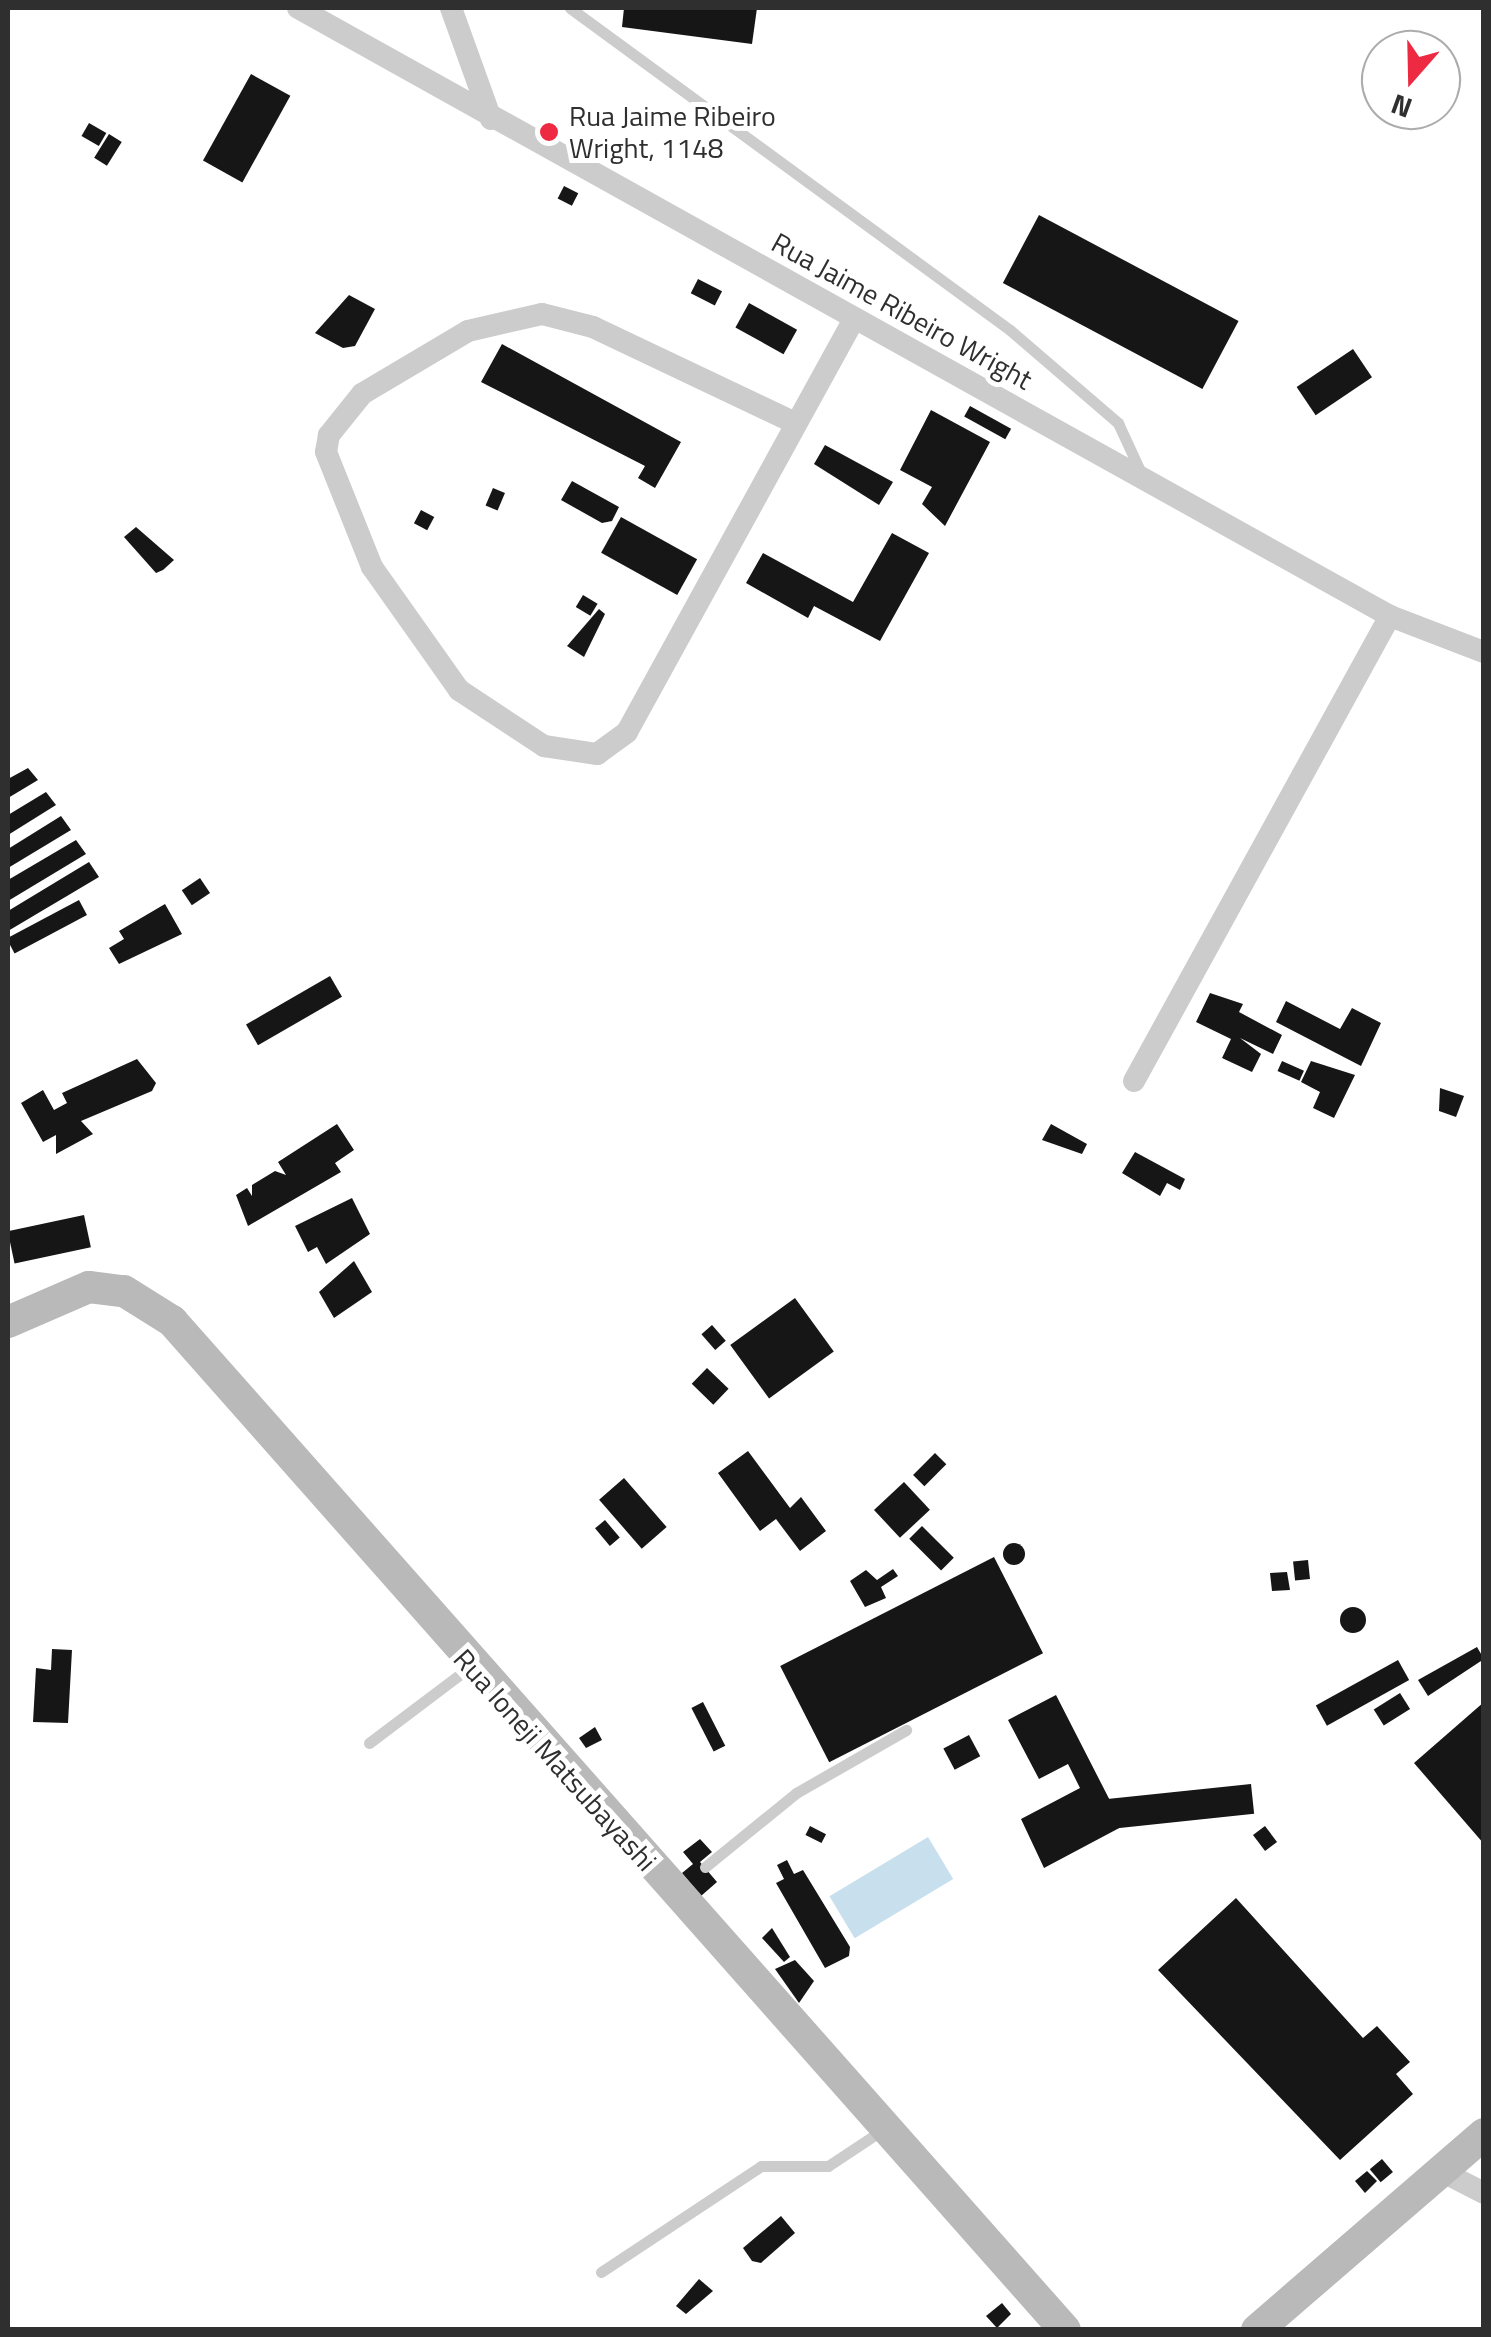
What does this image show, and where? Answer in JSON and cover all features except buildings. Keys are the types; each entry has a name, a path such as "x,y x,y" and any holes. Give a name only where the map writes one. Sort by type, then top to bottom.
{"main road":[{"name":"Rua Ioneji Matsubayashi","path":"8,1322 89,1287 152,1304 471,1666 682,1889 1052,2325"},
{"path":"1257,2330 1484,2134"}],"street":[{"name":"Rua Jaime Ribeiro Wright","path":"298,8 491,119 1390,616 1484,652"},
{"path":"451,8 491,119"},
{"path":"793,422 593,328 542,314 468,331 375,386 343,414 326,452 372,566 459,690 544,746 597,754 627,732 793,422 854,319"},
{"path":"1134,1081 1390,616"},
{"path":"1443,2172 1484,2193"}],"lane":[{"path":"570,8 1024,342 1118,422 1144,480"},
{"path":"369,1743 471,1666"},
{"path":"705,1868 796,1793 906,1730"},
{"path":"601,2272 761,2166 828,2166 884,2129"}],"water":[{"path":"928,1837 953,1879 855,1938 829,1896"}],"place":[{"name":"Rua Jaime Ribeiro Wright, 1148","path":"549,132"}]}
